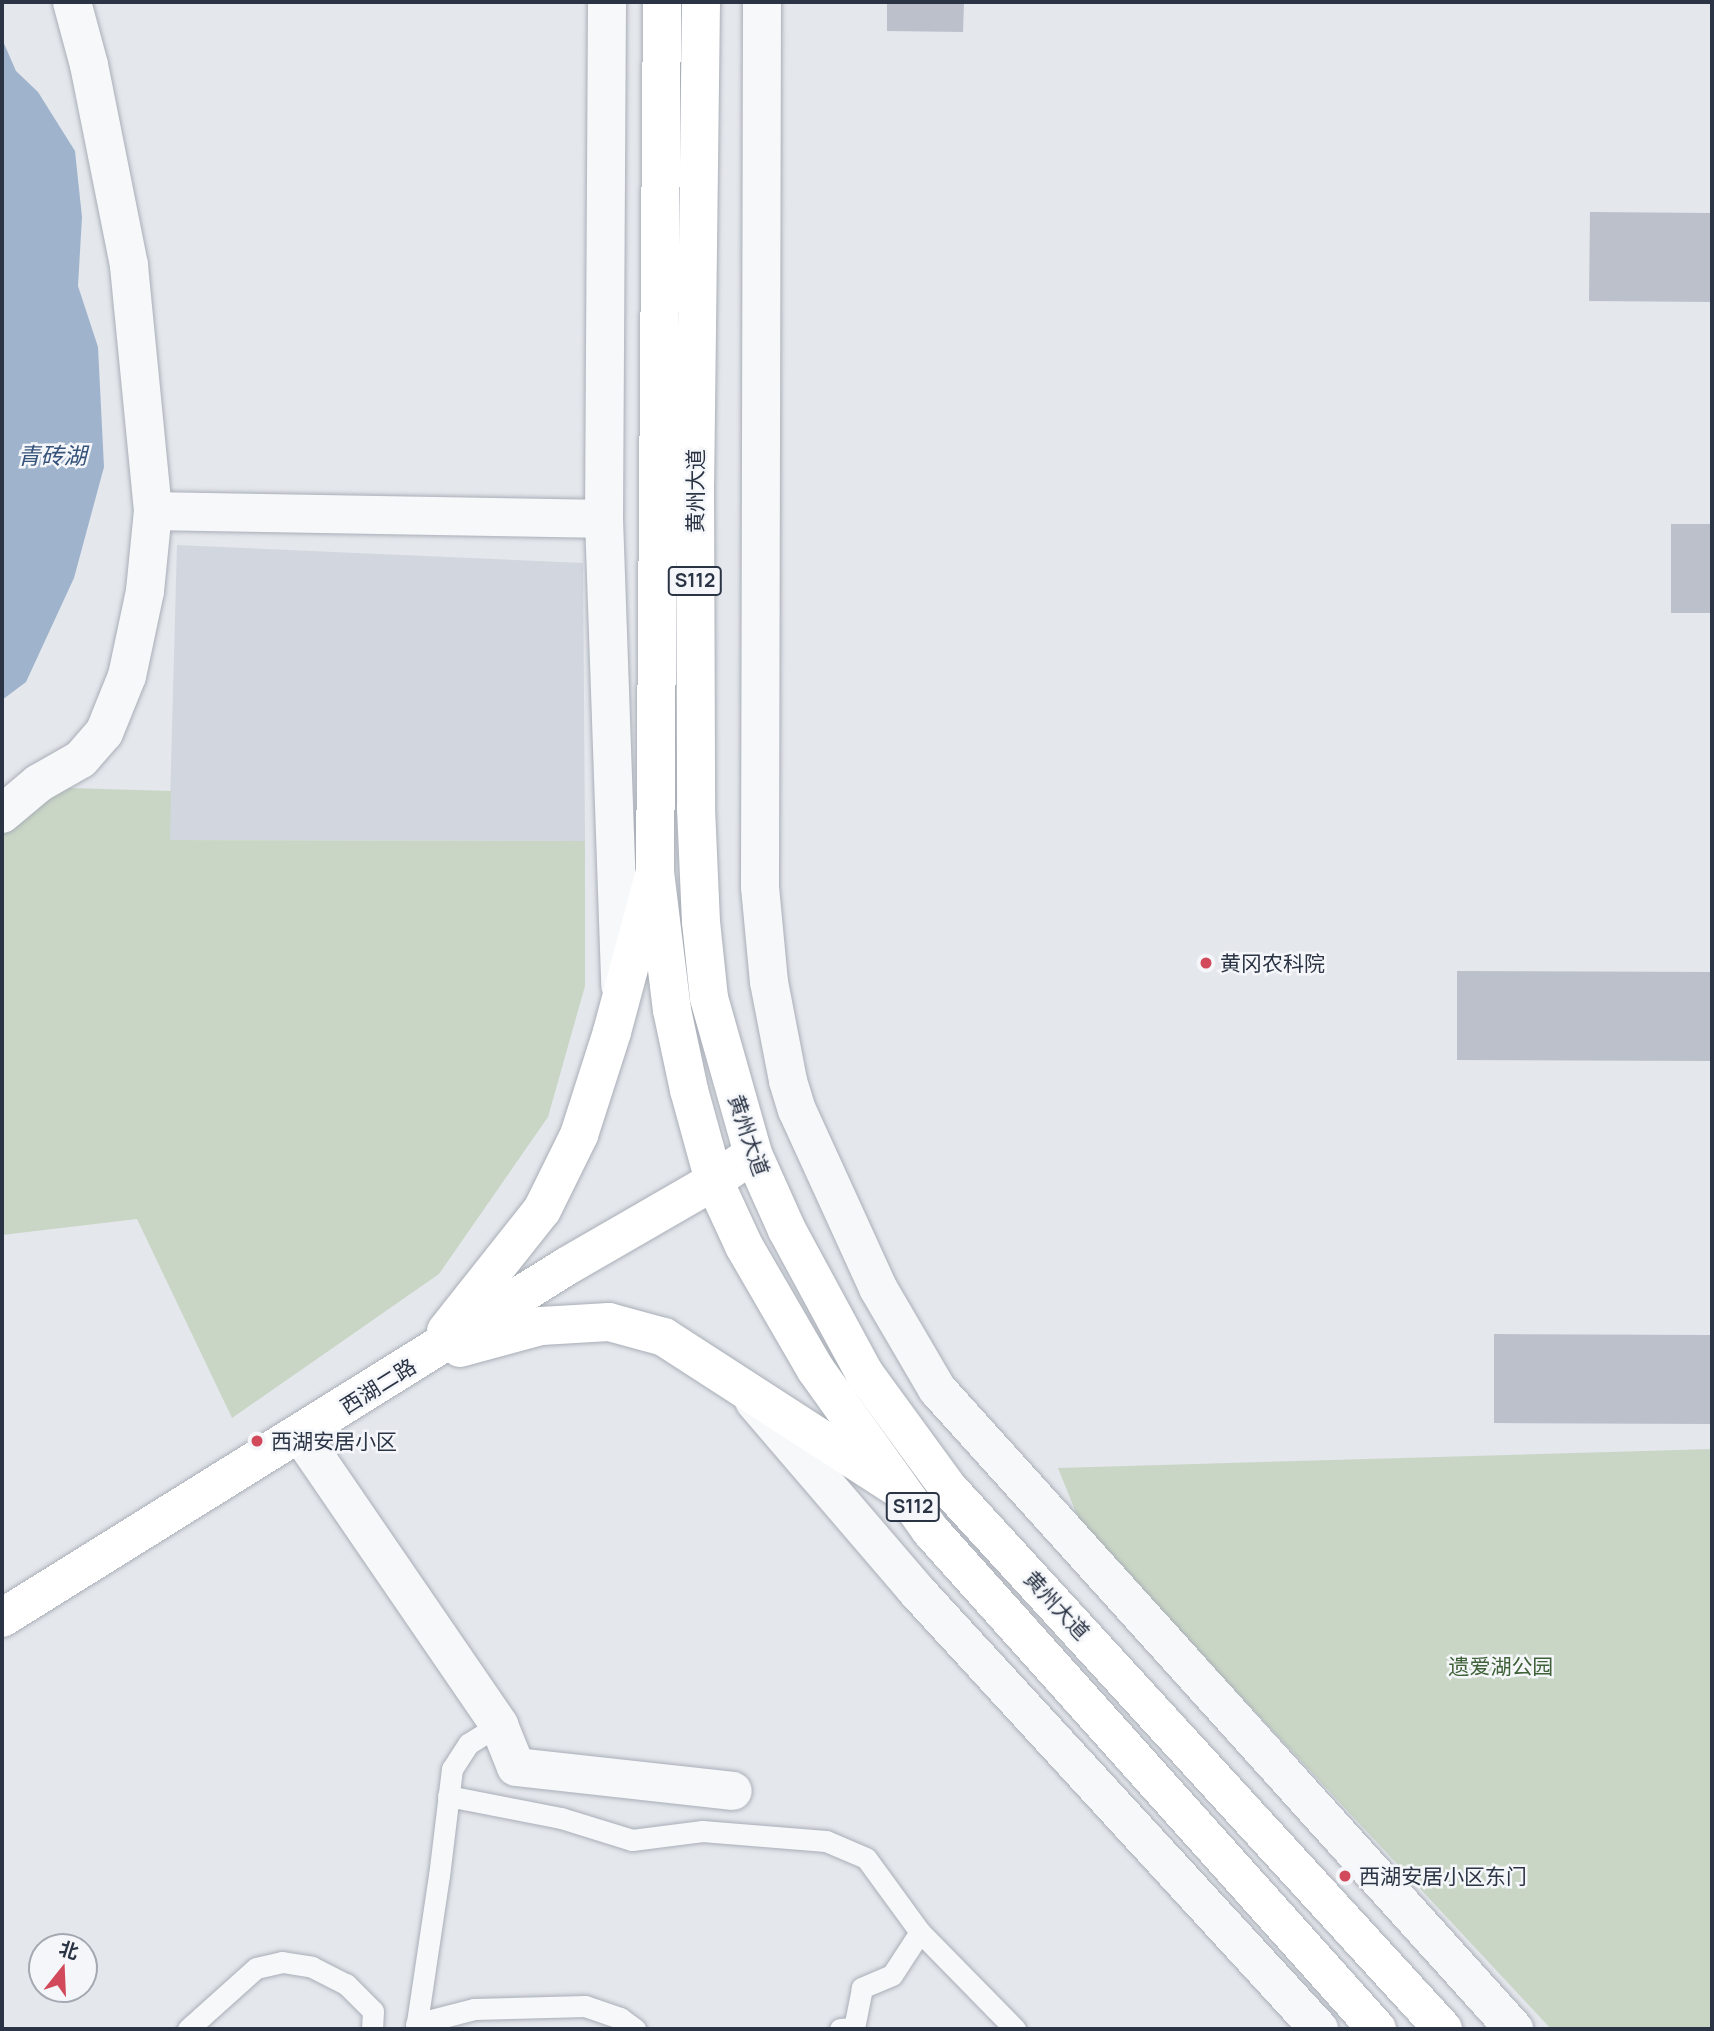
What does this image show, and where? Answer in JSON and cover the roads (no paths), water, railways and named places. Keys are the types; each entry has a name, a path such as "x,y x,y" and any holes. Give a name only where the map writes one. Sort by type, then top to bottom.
{"main road":[{"name":"黄州大道","path":"662,2 656,872 672,1010 689,1090 714,1181 744,1246 816,1370 899,1489 939,1540 1377,2029"},
{"name":"黄州大道","path":"701,2 695,509 696,808 701,922 709,998 753,1154 787,1230 865,1374 949,1489 1443,2029"},
{"path":"424,1358 542,1210 579,1135 656,872"},
{"name":"西湖二路","path":"2,1618 424,1358 567,1266 714,1181 753,1154"},
{"path":"424,1358 541,1326 609,1322 664,1337 739,1383 899,1489"}],"street":[{"path":"2,814 39,783 81,759 104,733 127,676 145,591 153,511 129,266 89,65 72,2"},
{"path":"607,2 604,519 621,997"},
{"path":"762,2 760,887 769,982 788,1082 797,1110 878,1288 937,1389 1514,2029"},
{"path":"153,511 604,519"},
{"path":"739,1383 914,1588 1319,2029"},
{"path":"300,1434 499,1725 516,1768 733,1791"}],"lane":[{"path":"499,1725 468,1744 452,1769 416,2027 474,2009 585,2006 620,2018 635,2029"},
{"path":"448,1796 561,1818 632,1840 702,1831 826,1841 866,1858 920,1932 1015,2029"},
{"path":"839,2029 854,2028 862,1988 892,1975 920,1932"},
{"path":"188,2029 256,1968 282,1962 312,1967 346,1984 373,2011 372,2029"}],"water":[{"name":"青砖湖","path":"2,39 16,71 38,92 75,151 82,217 78,286 98,347 104,467 74,578 26,682 2,700"}],"place":[{"name":"黄冈农科院","path":"1206,963"},
{"name":"西湖安居小区","path":"257,1441"},
{"name":"西湖安居小区东门","path":"1345,1876"}],"park label":[{"name":"遗爱湖公园","path":"1501,1666"}]}
